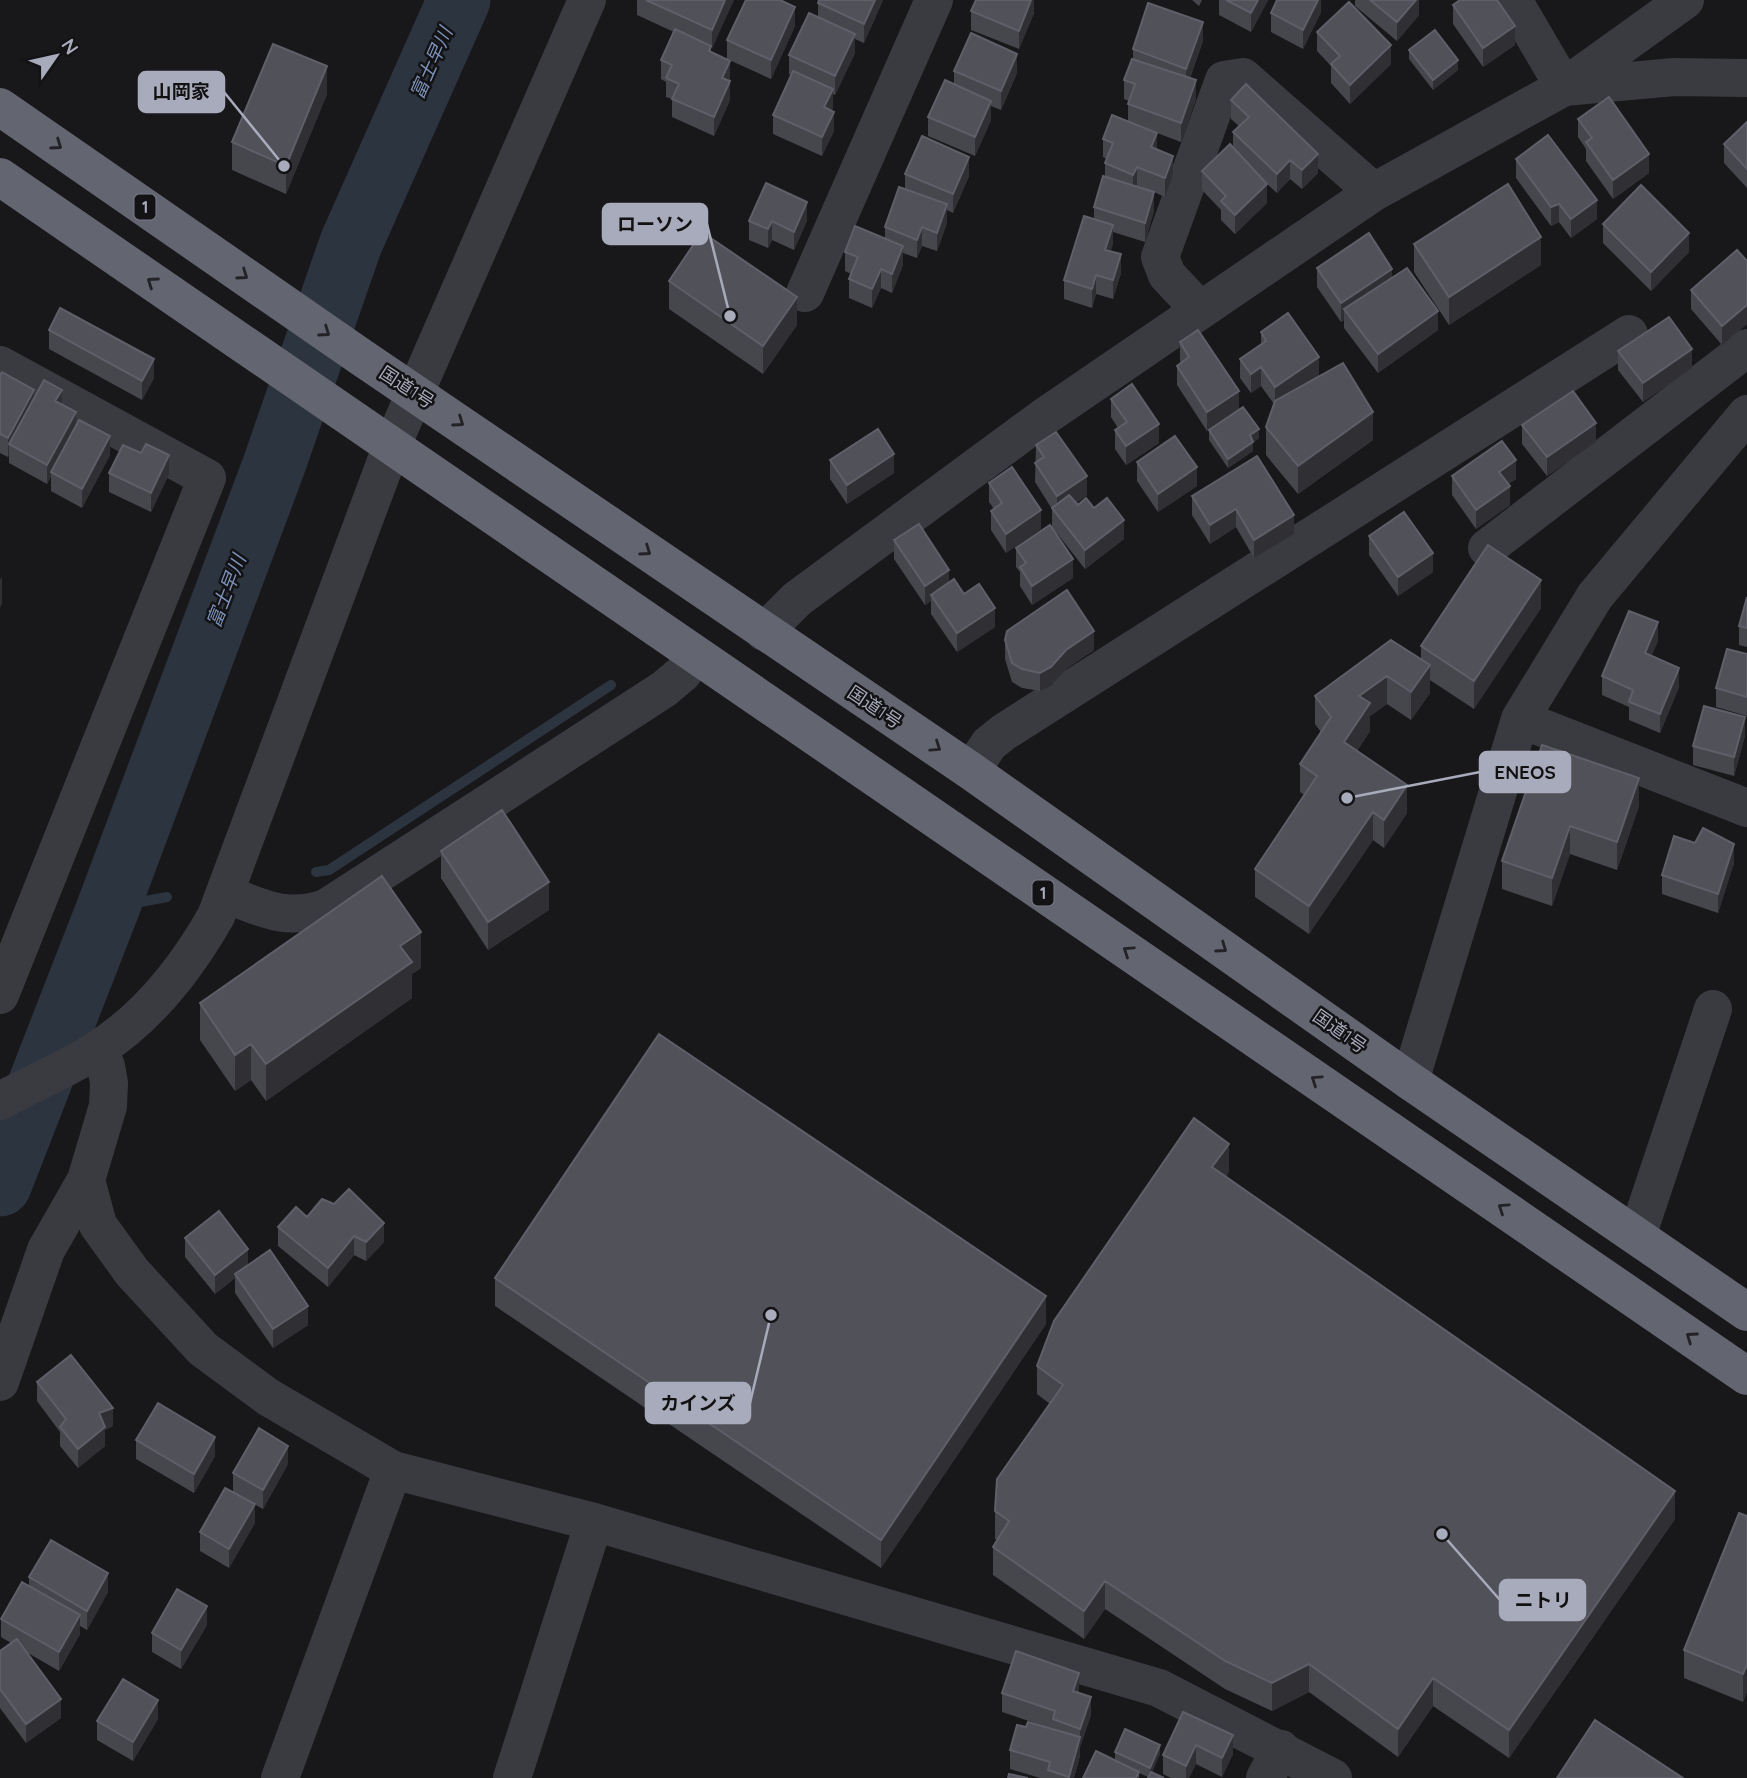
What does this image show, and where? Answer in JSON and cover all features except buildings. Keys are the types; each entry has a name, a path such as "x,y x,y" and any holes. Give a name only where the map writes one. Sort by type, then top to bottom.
{"highway":[{"name":"国道1号","path":"0,107 361,357 971,771 1410,1081 1747,1312"},
{"name":"1","path":"0,177 694,656 1747,1376"}],"street":[{"path":"0,1101 107,1050 184,969 216,916 391,448 587,0"},
{"path":"806,293 934,0"},
{"path":"1513,0 1564,87"},
{"path":"764,632 797,599 1044,417 1199,309 1374,192 1564,87 1685,0"},
{"path":"1199,309 1167,275 1160,257 1224,80 1243,77 1374,192"},
{"path":"1564,87 1674,77 1747,78"},
{"path":"971,771 989,744 1004,732 1629,334"},
{"path":"1487,548 1747,348"},
{"path":"0,365 207,478 0,995"},
{"path":"1410,1081 1520,719 1595,596 1747,414"},
{"path":"226,894 267,910 301,916 326,908 664,690 683,673 694,656"},
{"path":"1520,719 1747,808"},
{"path":"1637,1236 1713,1009"},
{"path":"0,1382 46,1250 86,1180 108,1106 107,1050"},
{"path":"86,1180 98,1225 132,1272 203,1349 268,1397 393,1470 594,1522 1159,1688 1273,1764 1333,1778"},
{"path":"280,1778 393,1470"},
{"path":"512,1778 594,1522"}],"waterway":[{"name":"富士早川","path":"0,1185 108,908 274,465 351,243 459,0"},
{"path":"316,872 329,870 611,685"},
{"path":"108,908 167,897"}],"place":[{"name":"山岡家","path":"284,166"},
{"name":"ローソン","path":"730,316"},
{"name":"ENEOS","path":"1347,798"},
{"name":"カインズ","path":"771,1315"},
{"name":"ニトリ","path":"1442,1534"}]}
